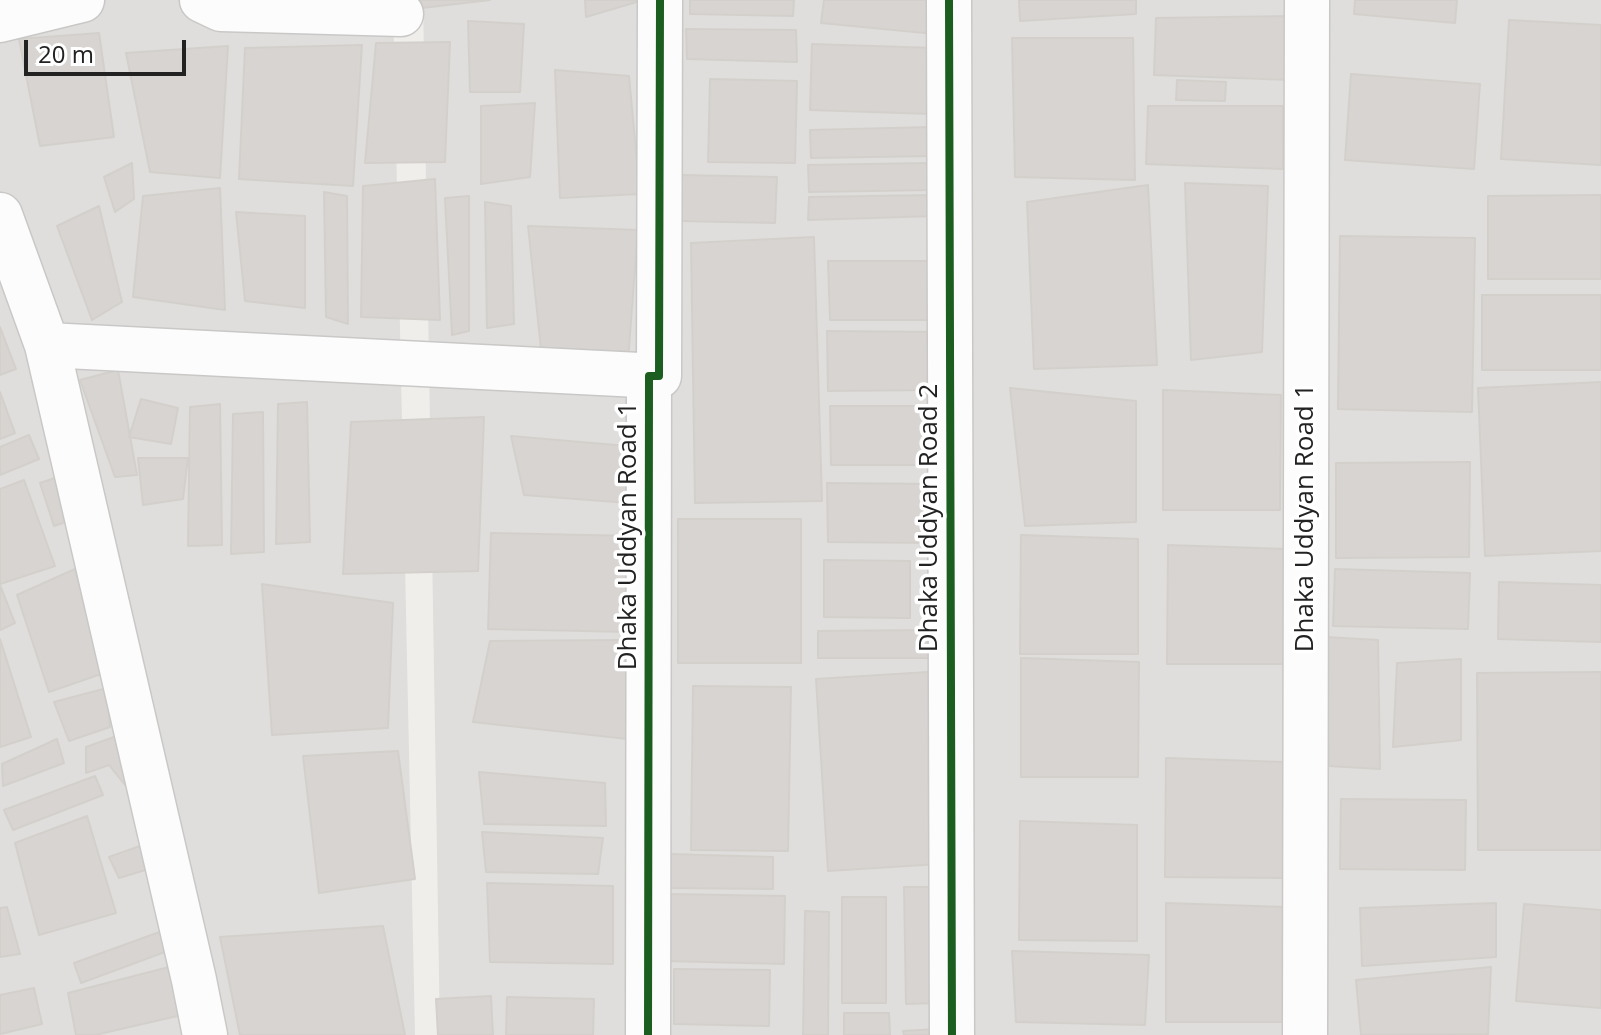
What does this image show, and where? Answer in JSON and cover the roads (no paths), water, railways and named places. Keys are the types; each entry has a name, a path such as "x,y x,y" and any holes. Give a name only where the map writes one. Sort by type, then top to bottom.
{"street":[{"path":"0,20 82,0"},
{"path":"202,0 221,9 401,14"},
{"name":"Dhaka Uddyan Road 1","path":"648,1035 649,376 659,376 660,0"},
{"name":"Dhaka Uddyan Road 2","path":"949,0 952,1035"},
{"name":"Dhaka Uddyan Road 1","path":"1305,1035 1307,0"},
{"path":"0,215 47,345 205,1035"},
{"path":"47,345 659,376"}]}
